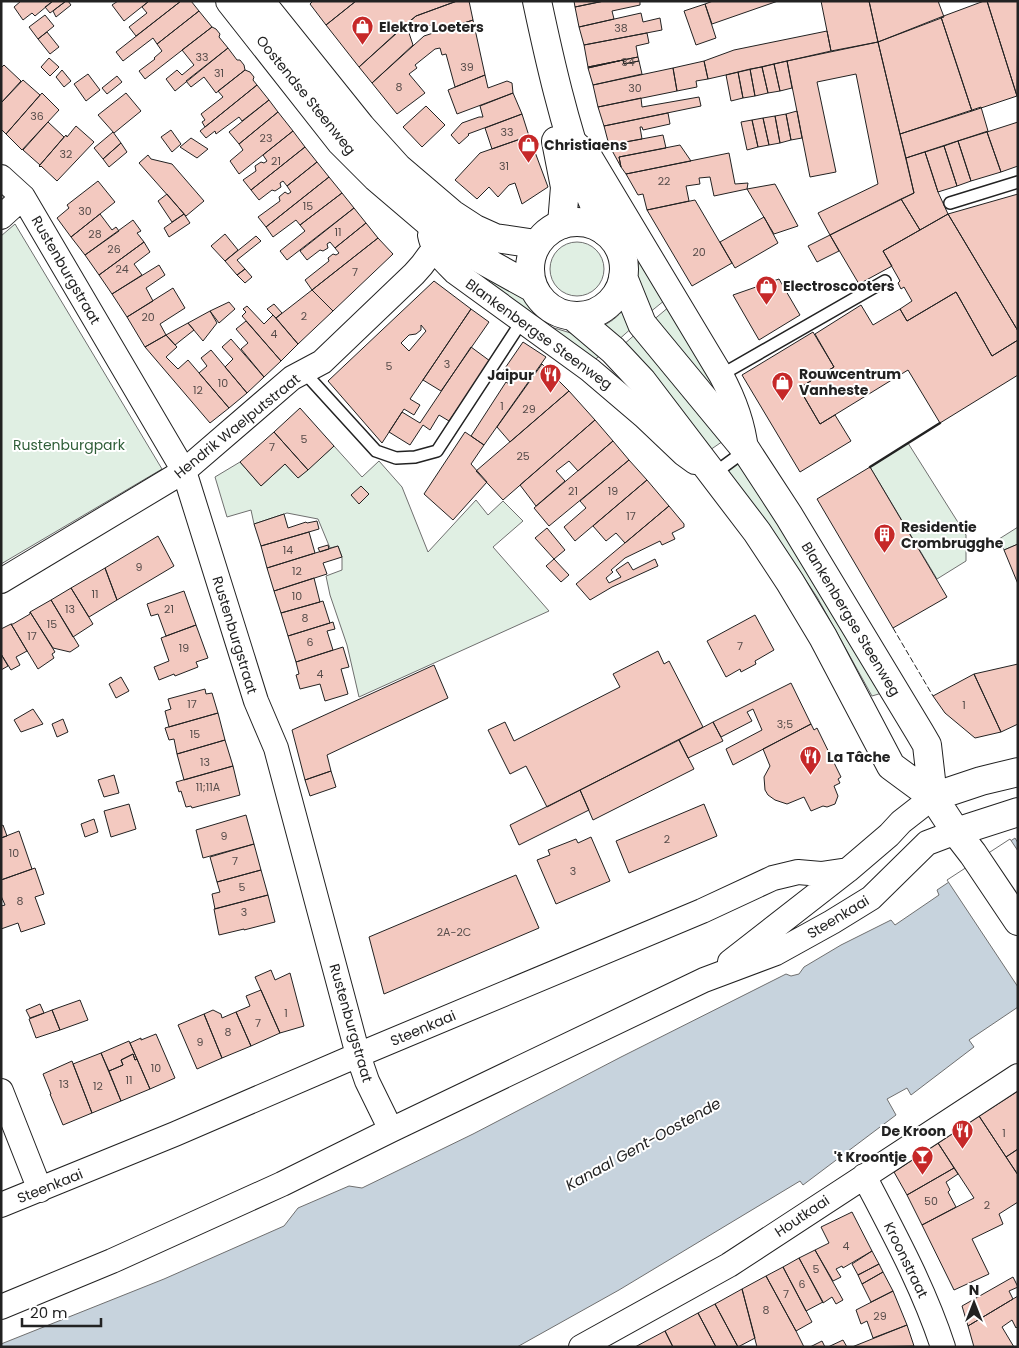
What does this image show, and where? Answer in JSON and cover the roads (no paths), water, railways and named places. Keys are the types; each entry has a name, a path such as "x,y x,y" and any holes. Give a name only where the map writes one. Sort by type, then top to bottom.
{"main road":[{"name":"Oostendse Steenweg","path":"230,1 341,142 436,235 533,288"},
{"name":"Oostendse Steenweg","path":"260,1 361,127 398,168 452,214 475,229 495,238 536,244"},
{"name":"Blankenbergse Steenweg","path":"533,288 543,303 557,313 574,317 593,314 609,305 620,290 624,268 623,257 616,242 605,231 585,183 550,63 537,1"},
{"name":"Blankenbergse Steenweg","path":"550,63 547,94 565,188 562,224"},
{"path":"533,288 529,273 530,258 536,244 548,231 562,224 585,222 605,231"},
{"name":"Blankenbergse Steenweg","path":"623,278 642,324 746,450 789,516 927,745 933,798"},
{"name":"Blankenbergse Steenweg","path":"574,317 613,350 642,380 757,532 790,582 823,638 890,766 933,798 1018,921"},
{"path":"933,798 981,781 1018,772"},
{"path":"956,832 1018,812"}],"street":[{"name":"Blankenbergse Steenweg","path":"572,140 589,155 729,389 744,428 746,450"},
{"name":"Rustenburgstraat","path":"1,177 23,197 184,471 256,701 276,748 358,1055 367,1081 391,1130"},
{"path":"1,216 23,197"},
{"name":"Blankenbergse Steenweg","path":"436,235 441,259 461,277 590,370 644,416 684,454 712,475"},
{"name":"Hendrik Waelputstraat","path":"1,581 184,471 292,378 322,362 414,274 436,235"},
{"name":"Steenkaai","path":"704,980 745,951 848,870 889,835 901,822 933,798"},
{"name":"Steenkaai","path":"1,1307 112,1261 273,1188 704,980 776,953 871,898 927,843 956,832"},
{"name":"Steenkaai","path":"1,1205 694,915 773,878 798,872 822,874 848,870"},
{"name":"Houtkaai","path":"581,1347 729,1265 1018,1076"},
{"path":"1,1091 40,1190"},
{"name":"Kroonstraat","path":"864,1176 913,1270 931,1311 943,1347"}],"lane":[{"path":"950,203 1018,182"},
{"path":"721,375 885,281"},
{"path":"304,372 376,451 396,458 415,458 437,450 522,320"},
{"path":"712,475 746,450"}],"water":[{"name":"Kanaal Gent-Oostende","path":"1015,838 1018,843 1018,1007 969,1040 974,1047 911,1095 907,1088 887,1099 896,1115 803,1185 800,1181 619,1290 517,1347 1,1347 1,1344 164,1279 284,1226 298,1208 349,1186 362,1188 473,1134 786,974 791,976 799,974 804,967 841,945 891,920 895,925 939,895 937,890"}],"place":[{"name":"Elektro Loeters","path":"363,46"},
{"name":"Christiaens","path":"528,164"},
{"name":"Electroscooters","path":"767,305"},
{"name":"Jaipur","path":"550,394"},
{"name":"Rouwcentrum Vanheste","path":"783,401"},
{"name":"Residentie Crombrugghe","path":"885,554"},
{"name":"La Tâche","path":"811,776"},
{"name":"De Kroon","path":"962,1150"},
{"name":"'t Kroontje","path":"923,1176"}],"park label":[{"name":"Rustenburgpark","path":"69,445"}]}
